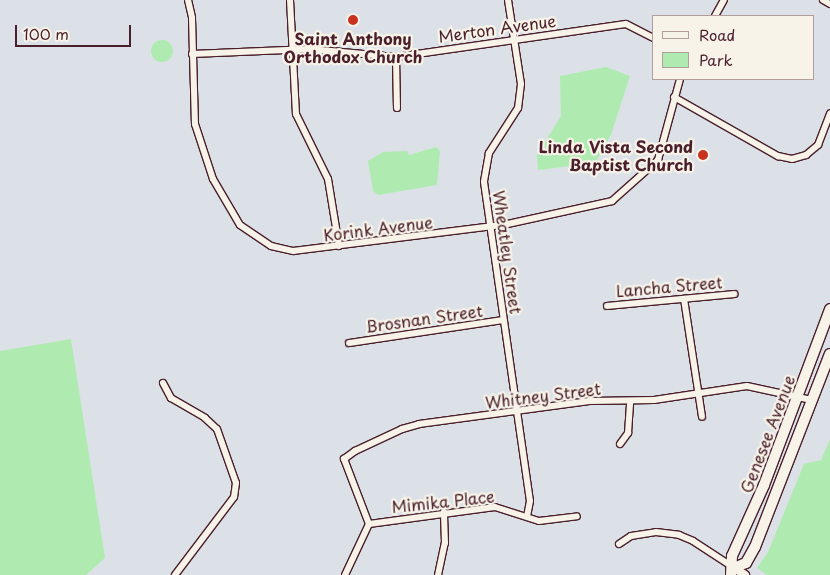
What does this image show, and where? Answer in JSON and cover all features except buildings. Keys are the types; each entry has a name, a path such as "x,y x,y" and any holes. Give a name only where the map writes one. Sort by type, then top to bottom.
{"main road":[{"name":"Genesee Avenue","path":"830,309 798,396 732,556 732,571 746,563 755,547 830,354"}],"street":[{"name":"Korink Avenue","path":"188,0 192,18 196,124 205,160 226,204 240,225 271,246 293,251 490,226 596,207 612,201 658,160 680,80"},
{"path":"290,0 296,114 328,179 339,246"},
{"name":"Wheatley Street","path":"508,0 521,84 518,108 489,153 484,182 530,501 527,516"},
{"path":"716,15 724,0"},
{"path":"823,0 830,4"},
{"name":"Merton Avenue","path":"192,54 292,49 396,57 626,24 652,37"},
{"path":"396,57 396,108"},
{"path":"674,97 778,156 792,159 806,154 818,145 830,113"},
{"name":"Lancha Street","path":"607,306 734,294"},
{"path":"684,298 702,417"},
{"name":"Brosnan Street","path":"349,343 503,320"},
{"path":"163,383 171,398 205,418 216,429 236,483 234,497 175,575"},
{"name":"Whitney Street","path":"369,524 344,459 355,451 419,424 517,412 589,400 630,402 700,394 747,386 812,400"},
{"path":"620,444 628,433 630,402"},
{"name":"Mimika Place","path":"369,524 444,512 495,507 538,521 577,516"},
{"path":"438,575 445,543 444,512"},
{"path":"345,575 369,524"},
{"path":"619,544 631,536 656,532 678,534 732,571 746,575"}],"green space":[{"path":"158,40 166,40 173,47 173,55 166,62 158,62 151,55 151,47"},
{"path":"606,67 630,76 611,135 595,163 538,170 537,155 561,116 560,76"},
{"path":"436,147 440,151 437,185 378,195 373,191 368,161 383,152 407,151 409,155"},
{"path":"71,339 105,558 86,575 0,575 0,351"},
{"path":"830,439 830,575 767,575 757,568 768,552 804,464 821,460"}],"place":[{"name":"Saint Anthony Orthodox Church","path":"353,20"},
{"name":"Linda Vista Second Baptist Church","path":"703,155"}]}
